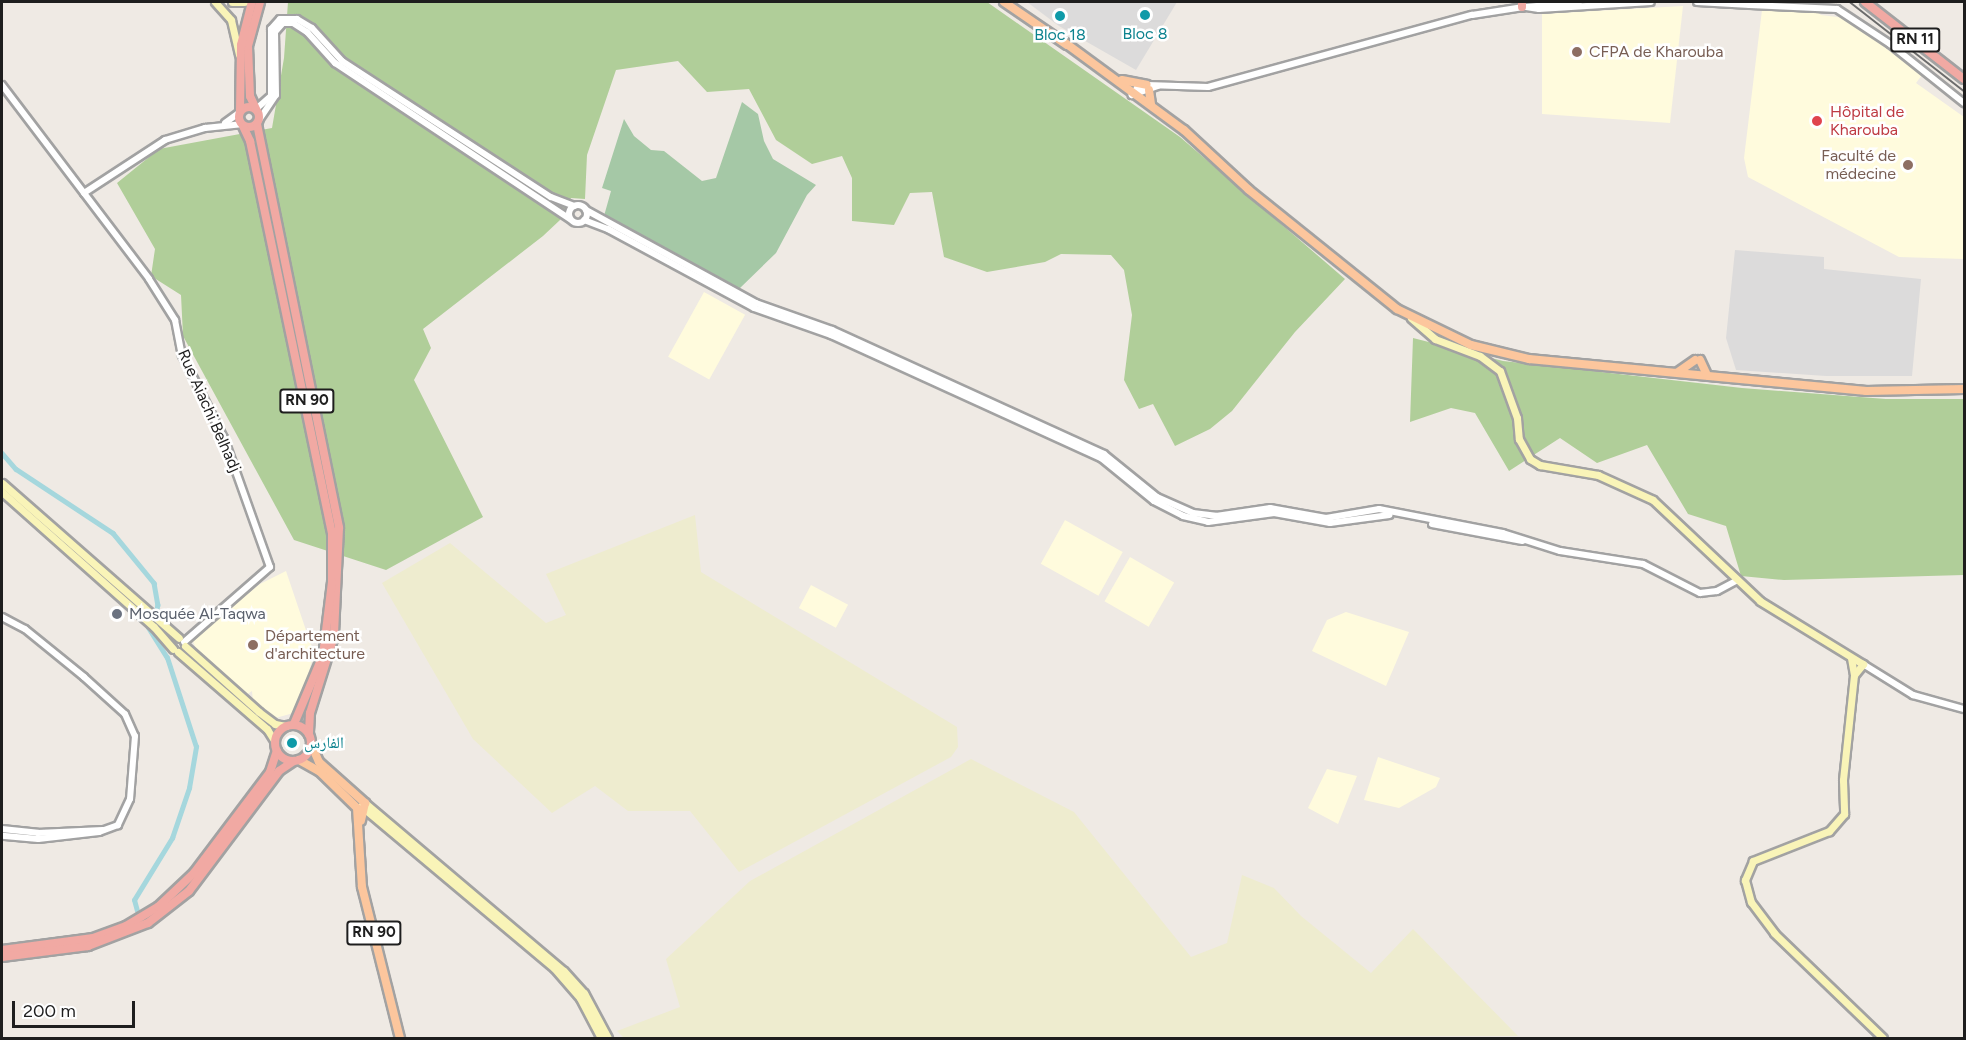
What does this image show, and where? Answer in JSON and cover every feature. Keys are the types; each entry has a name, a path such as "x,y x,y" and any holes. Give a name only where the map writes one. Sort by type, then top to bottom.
{"highway":[{"path":"252,2 241,59 240,112 242,125 258,122 256,109 249,96 248,45 260,2"},
{"name":"RN 11","path":"1865,2 1965,79"},
{"name":"RN 11","path":"1876,2 1965,74"},
{"path":"240,112 248,107 256,109"},
{"name":"RN 90","path":"258,122 275,221 339,528 334,636 310,713 309,734"},
{"name":"RN 90","path":"242,125 250,141 332,532 332,582 323,655 290,725"},
{"path":"2,951 102,935 141,919 158,908 195,873 270,772 276,746 290,725 309,734 311,744 297,761 279,771 189,891 148,923 88,946 2,957"},
{"path":"276,746 284,759 297,761"}],"main road":[{"path":"215,2 226,12 241,59"},
{"path":"226,12 230,2 244,2"},
{"path":"1004,2 1119,80 1194,140 1249,190 1436,339 1480,356 1500,371 1517,418 1519,439 1530,459 1540,465 1598,475 1653,500 1736,581 1788,620 1863,664 1854,675"},
{"path":"1064,42 1194,140"},
{"path":"1119,80 1148,88 1152,106"},
{"path":"1411,318 1470,345 1508,356 1882,392 1965,389"},
{"path":"1678,372 1697,360 1707,375"},
{"path":"2,483 259,712 275,724 290,725"},
{"path":"2,492 154,627 175,650 267,729 276,746"},
{"path":"175,650 173,641 183,642"},
{"path":"175,650 183,642"},
{"path":"1851,658 1854,675 1843,780 1845,807 1841,821 1828,831 1753,861 1745,880 1751,902 1774,933 1883,1038"},
{"path":"311,744 319,762 365,806 554,968 580,998 601,1038"},
{"path":"297,761 365,806 564,970 584,993 608,1038"},
{"name":"RN 90","path":"352,799 360,826 363,887 400,1038"},
{"name":"RN 90","path":"360,826 365,806"}],"street":[{"path":"1134,94 1158,86 1208,87 1472,15 1523,5 1579,2"},
{"path":"1523,5 1539,9 1651,2"},
{"path":"1697,2 1837,9 1890,44 1965,103"},
{"path":"1741,2 1750,5"},
{"path":"256,109 271,96 271,29 280,19 297,19 312,28 342,61 544,193 586,210 756,303 832,330 1104,454 1157,497 1185,511 1211,516 1270,508 1326,518 1379,509 1532,542 1574,554 1643,564 1700,593 1718,591 1736,581"},
{"path":"258,122 276,95 275,32 283,23 293,23 307,32 335,63 570,219 578,223 584,220 608,229 754,308 831,335 1101,458 1154,501 1183,516 1208,522 1274,513 1330,523 1382,514 1532,542"},
{"name":"Rue Aiachi Belhadj","path":"2,86 84,193 175,320 182,355 224,438 270,567 183,642"},
{"path":"222,125 240,112"},
{"path":"84,193 165,140 222,125 242,125"},
{"path":"570,219 569,212 574,206"},
{"path":"584,220 586,210"},
{"path":"2,617 25,629 84,677 133,725 134,772 130,799 118,825 104,830 38,839 2,836"},
{"path":"1863,664 1913,694 1965,710"},
{"path":"2,829 38,833 104,830"}],"shaded area":[{"path":"1027,2 1177,2 1136,70 1059,26"},
{"path":"1683,6 1670,123 1542,114 1542,14"},
{"path":"1762,10 1815,10 1821,15 1845,18 1922,75 1916,83 1964,117 1964,259 1899,257 1748,177 1744,158"},
{"path":"1735,250 1824,257 1824,269 1921,279 1912,376 1826,376 1736,370 1726,338"},
{"path":"704,292 745,315 709,380 668,357"},
{"path":"695,515 701,572 957,727 958,747 951,757 739,872 690,811 628,811 595,786 552,813 473,739 382,583 450,543 546,623 566,615 546,574"},
{"path":"1065,520 1123,552 1098,596 1041,564"},
{"path":"1130,557 1174,583 1149,627 1104,601"},
{"name":"Département d'architecture","path":"286,571 314,654 297,712 272,719 253,702 252,691 246,695 197,651 192,639 260,584"},
{"path":"811,585 848,605 836,628 799,608"},
{"path":"1346,612 1409,632 1386,686 1312,651 1327,620"},
{"path":"1378,757 1440,778 1436,787 1399,808 1364,800"},
{"path":"971,759 1074,812 1191,957 1227,943 1242,875 1274,888 1301,916 1371,973 1413,929 1518,1036 624,1038 617,1031 680,1007 666,959 750,881"},
{"path":"1327,769 1357,776 1338,824 1308,808"}],"green space":[{"path":"288,2 987,2 1180,137 1345,279 1295,332 1232,411 1210,429 1175,446 1153,404 1139,409 1124,380 1132,315 1124,270 1111,255 1061,254 1045,262 987,272 944,257 932,192 910,193 894,225 852,221 852,178 842,156 812,164 776,140 749,89 707,92 678,61 616,70 587,155 585,199 571,198 560,220 543,236 423,329 431,348 414,380 483,517 386,570 294,540 183,336 181,295 151,276 155,249 117,183 159,149 272,128 284,58"},
{"path":"742,102 758,114 764,141 773,159 816,185 807,195 776,253 739,289 604,216 611,191 602,188 624,119 634,136 651,150 664,151 702,181 716,178"},
{"path":"1413,338 1503,361 1742,388 1886,399 1964,399 1964,575 1784,580 1741,576 1726,526 1688,514 1647,445 1597,463 1560,438 1509,471 1475,413 1451,408 1410,422"}],"waterway":[{"path":"2,453 16,469 113,533 154,583 158,605 155,617"},
{"path":"137,911 134,900 172,838 189,788 196,747 167,658 148,628"}],"tram line":[{"path":"1850,2 1964,91"}],"place":[{"name":"Bloc 8","path":"1145,15"},
{"name":"Bloc 18","path":"1060,16"},
{"name":"CFPA de Kharouba","path":"1577,52"},
{"name":"Hôpital de Kharouba","path":"1817,121"},
{"name":"Faculté de médecine","path":"1908,165"},
{"name":"Mosquée Al-Taqwa","path":"117,614"},
{"name":"Département d'architecture","path":"253,645"},
{"name":"الفارس","path":"292,743"}]}
